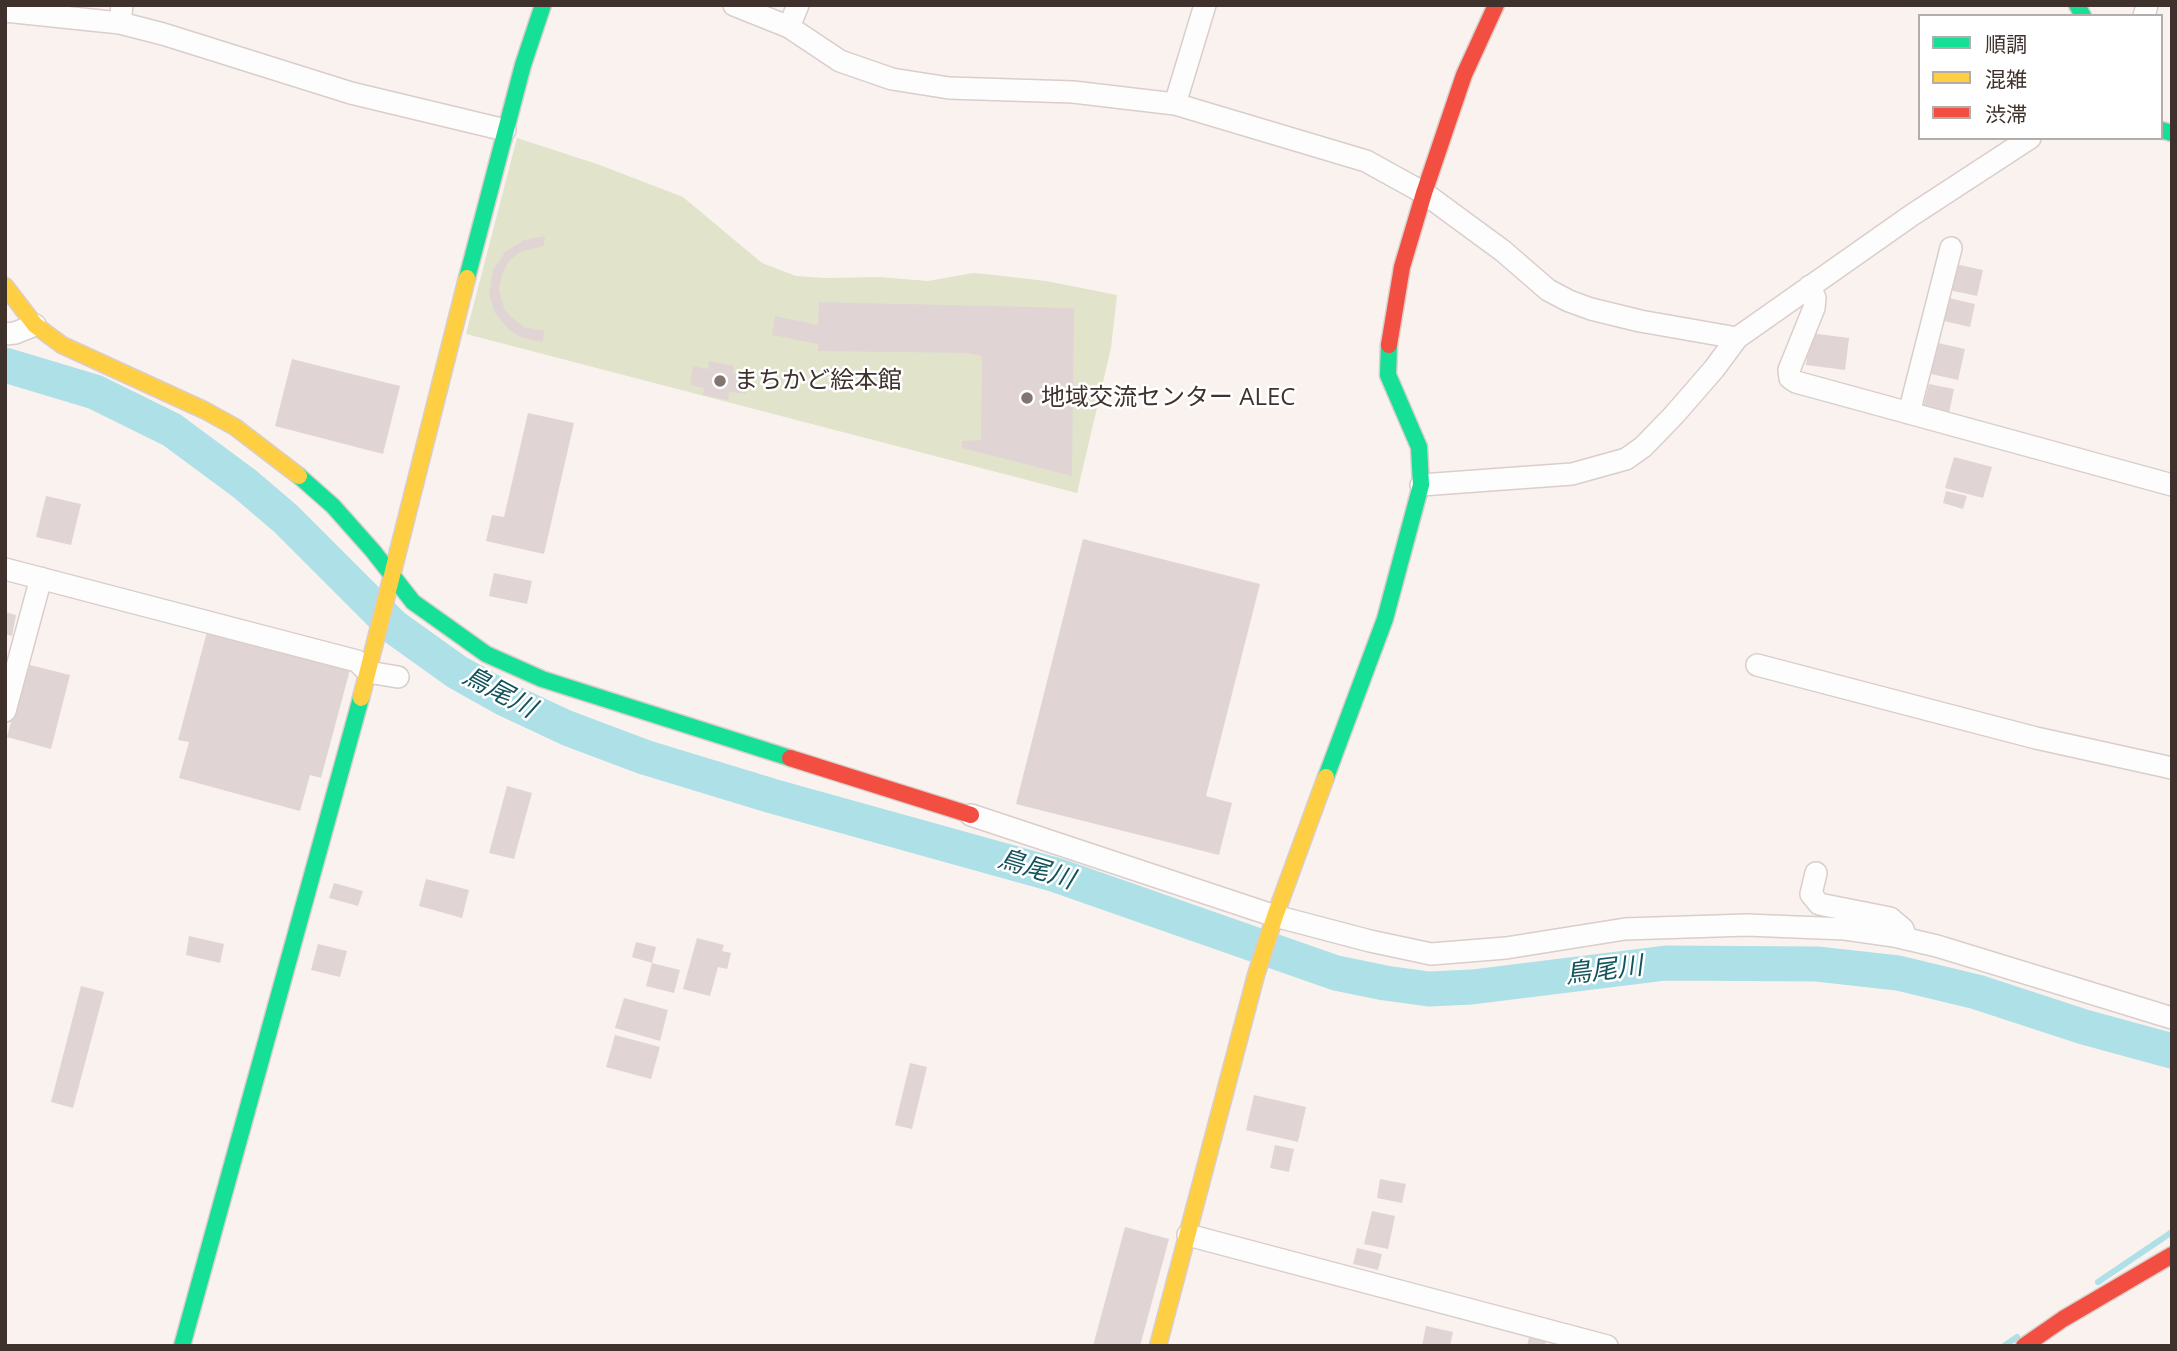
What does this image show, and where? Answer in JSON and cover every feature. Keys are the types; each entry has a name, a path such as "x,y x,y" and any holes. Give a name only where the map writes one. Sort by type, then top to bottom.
{"street":[{"path":"182,1346 370,664 505,130 543,5"},
{"path":"734,5 789,27 841,61 901,80 949,88 1073,92 1175,104 1366,161 1424,193 1503,251 1548,290 1569,301 1591,310 1640,321 1737,338"},
{"path":"789,27 798,5"},
{"path":"1175,104 1205,5"},
{"path":"1158,1346 1256,975 1273,920 1381,630 1421,485 1419,447 1388,375 1390,332 1402,267 1424,193 1464,75 1496,5"},
{"path":"5,11 121,14 163,34 351,93 505,130"},
{"path":"1421,485 1572,474 1626,459 1643,447 1674,415 1737,338 1912,215 2027,140"},
{"path":"1909,413 1951,248"},
{"path":"5,286 35,325 71,350 174,396 234,427 285,464 333,506 421,608 486,654 522,672 971,816 1273,920 1431,954 1506,948 1625,929 1747,925 1845,929 1906,939 1949,950 2172,1017"},
{"path":"1810,286 1815,298 1814,308 1789,370 1790,378 1796,382 2172,485"},
{"path":"5,334 35,325"},
{"path":"5,569 370,664 398,677"},
{"path":"5,711 41,578"},
{"path":"1756,666 2036,738 2172,768"},
{"path":"1816,873 1811,894 1819,904 1890,918 1903,929 1906,939"},
{"path":"1188,1235 1607,1346"},
{"path":"2024,1346 2063,1319 2172,1255"}],"green space":[{"path":"517,138 597,164 683,197 762,263 796,276 880,277 928,281 973,273 1046,281 1117,295 1111,348 1077,493 466,334"}],"building":[{"path":"545,236 544,246 520,252 509,261 502,274 499,290 509,315 524,327 544,331 543,342 523,338 510,331 495,313 489,294 493,270 505,252 524,240"},
{"path":"1955,264 1983,270 1977,296 1949,290"},
{"path":"1949,298 1975,304 1970,327 1944,321"},
{"name":"地域交流センター ALEC","path":"819,302 1074,308 1072,476 962,448 962,441 981,440 982,356 965,353 818,351 818,344 772,335 775,316 818,325"},
{"path":"1810,333 1849,338 1845,370 1806,365"},
{"path":"1938,343 1965,349 1958,380 1931,374"},
{"path":"292,359 400,386 383,454 275,426"},
{"name":"まちかど絵本館","path":"709,361 734,366 733,373 749,376 746,394 729,392 728,400 703,395 704,388 690,385 693,366 708,369"},
{"path":"1929,384 1954,389 1949,413 1923,408"},
{"path":"528,413 574,423 544,554 486,541 492,515 504,517"},
{"path":"1954,457 1992,467 1983,498 1945,488"},
{"path":"1946,491 1967,496 1963,509 1943,503"},
{"path":"46,496 81,504 71,545 36,537"},
{"path":"1083,539 1260,584 1206,796 1232,803 1219,855 1016,804"},
{"path":"494,573 532,581 527,604 489,596"},
{"path":"5,612 16,615 12,636 5,634"},
{"path":"208,628 351,666 321,778 310,775 300,811 179,778 189,742 178,740"},
{"path":"26,664 70,675 51,749 7,737"},
{"path":"507,786 532,793 514,859 489,853"},
{"path":"426,879 469,890 462,918 419,906"},
{"path":"334,883 363,891 358,906 329,898"},
{"path":"189,936 224,944 220,963 186,955"},
{"path":"697,938 724,945 722,951 731,953 727,969 718,967 710,996 683,989"},
{"path":"636,942 656,947 652,963 632,957"},
{"path":"318,944 347,951 340,977 311,970"},
{"path":"652,963 680,970 674,993 646,986"},
{"path":"81,986 104,992 73,1108 51,1102"},
{"path":"624,998 668,1010 660,1041 615,1028"},
{"path":"615,1035 660,1047 651,1079 606,1067"},
{"path":"910,1063 927,1067 912,1129 895,1125"},
{"path":"1254,1095 1306,1107 1298,1142 1246,1130"},
{"path":"1275,1145 1294,1149 1289,1172 1270,1168"},
{"path":"1380,1179 1406,1184 1402,1203 1377,1198"},
{"path":"1372,1211 1395,1216 1388,1249 1364,1244"},
{"path":"1125,1227 1169,1239 1140,1346 1093,1346"},
{"path":"1357,1248 1382,1254 1378,1270 1353,1264"},
{"path":"1426,1326 1453,1332 1450,1346 1422,1346"},
{"path":"1530,1333 1547,1337 1545,1346 1527,1346"}],"waterway":[{"name":"鳥尾川","path":"5,365 95,392 172,430 245,484 286,519 394,627 457,672 505,699 567,728 644,757 772,796 1056,875 1336,973 1385,983 1429,989 1472,987 1666,963 1817,964 1898,973 1977,992 2084,1027 2172,1051"},
{"path":"2098,1282 2172,1232"},
{"path":"2004,1346 2017,1337"}],"traffic: fast":[{"path":"467,278 523,65 543,5"},
{"path":"2077,5 2082,14"},
{"path":"2163,131 2172,133"},
{"path":"1326,777 1385,619 1421,485 1419,447 1388,375 1389,345"},
{"path":"299,476 333,506 413,602 486,654 542,679 790,758"},
{"path":"182,1346 361,698"}],"traffic: slow":[{"path":"361,698 467,278"},
{"path":"5,286 35,325 62,345 235,427 299,476"},
{"path":"1158,1346 1256,975 1326,777"}],"traffic: jam":[{"path":"1389,345 1402,267 1424,193 1464,75 1496,5"},
{"path":"790,758 971,815"},
{"path":"2024,1346 2063,1319 2172,1255"}],"place":[{"name":"まちかど絵本館","path":"720,381"},
{"name":"地域交流センター ALEC","path":"1027,398"}]}
